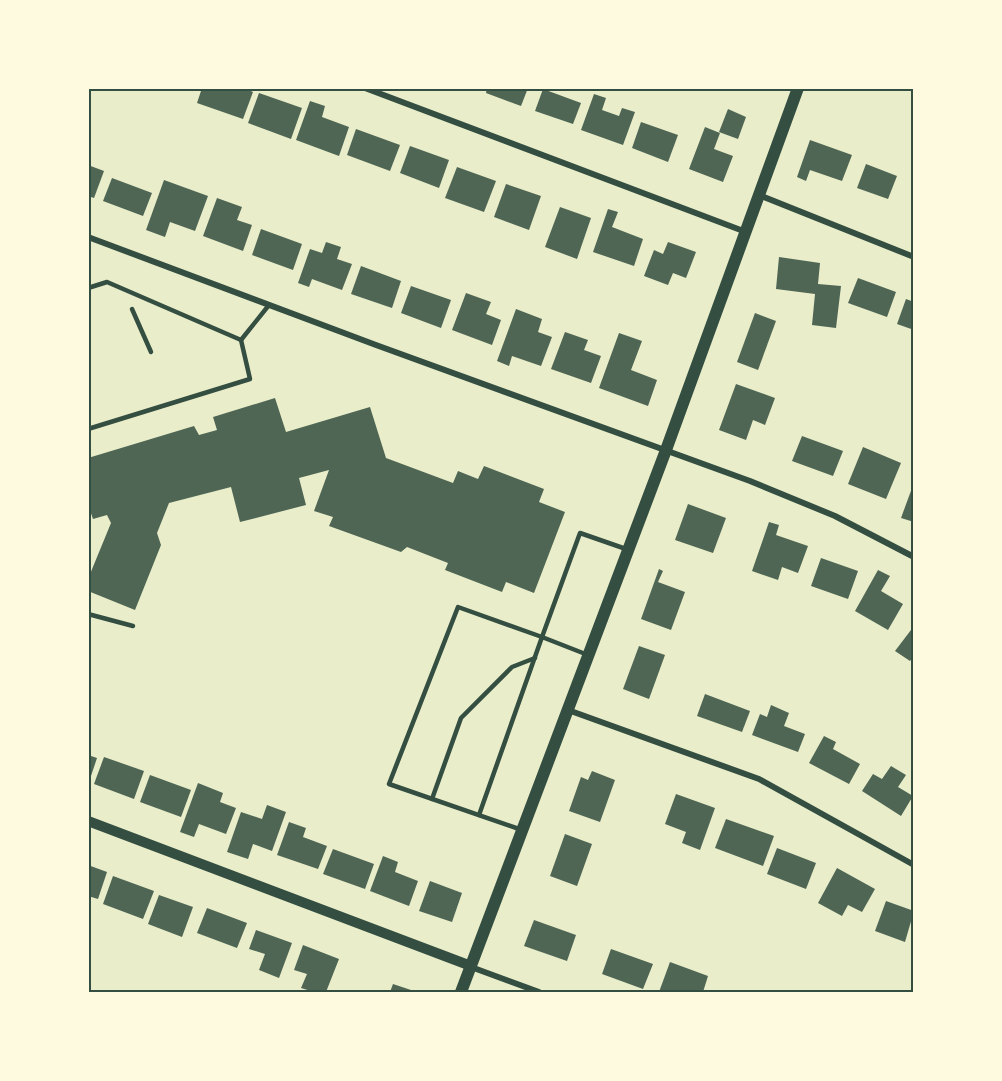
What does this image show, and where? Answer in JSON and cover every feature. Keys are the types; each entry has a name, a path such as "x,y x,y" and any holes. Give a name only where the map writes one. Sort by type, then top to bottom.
{"main road":[{"path":"461,993 666,450 798,88"}],"street":[{"path":"365,88 746,232"},
{"path":"759,195 914,257"},
{"path":"88,237 666,450 835,516 914,557"},
{"path":"568,710 759,779 914,865"},
{"path":"88,821 539,993"}],"lane":[{"path":"88,288 107,282 241,340"},
{"path":"241,340 269,305"},
{"path":"132,309 151,352"},
{"path":"88,429 250,380 241,340"},
{"path":"479,815 580,533 628,550"},
{"path":"522,830 389,784 458,607 589,655"},
{"path":"88,614 132,627"},
{"path":"432,799 461,718 512,667 536,658"}],"building":[{"path":"202,88 244,88 253,92 243,119 197,103"},
{"path":"487,88 528,88 521,106 486,93"},
{"path":"543,89 581,103 573,124 535,111"},
{"path":"259,93 302,108 291,139 248,123"},
{"path":"594,94 606,98 602,110 619,116 622,108 635,112 623,145 581,130"},
{"path":"310,101 325,106 322,117 349,127 339,156 296,140"},
{"path":"728,109 746,117 738,139 719,132"},
{"path":"641,122 678,135 668,162 632,148"},
{"path":"705,127 720,133 714,149 733,156 723,182 689,169"},
{"path":"356,129 400,145 390,171 347,155"},
{"path":"810,140 852,155 842,181 810,170 806,181 797,177"},
{"path":"410,146 449,160 439,188 400,173"},
{"path":"866,164 897,176 888,199 857,188"},
{"path":"88,165 104,171 94,198 88,196"},
{"path":"457,167 496,181 484,212 445,198"},
{"path":"112,178 152,193 143,216 103,201"},
{"path":"164,180 208,196 195,231 170,222 165,237 146,230"},
{"path":"506,184 541,196 529,230 494,217"},
{"path":"217,198 242,207 237,220 252,225 243,251 203,236"},
{"path":"560,207 591,218 577,259 545,247"},
{"path":"608,209 618,212 612,227 643,239 634,266 593,252"},
{"path":"261,229 302,244 293,270 252,255"},
{"path":"326,242 341,247 337,259 352,264 342,290 312,279 309,287 298,283 310,249 322,253"},
{"path":"668,242 696,252 686,278 673,273 668,285 644,276 654,250 663,254"},
{"path":"779,257 820,263 818,284 841,286 836,328 812,325 815,294 776,289"},
{"path":"361,266 401,281 392,308 351,294"},
{"path":"858,278 896,292 887,317 848,303"},
{"path":"411,286 451,300 441,328 401,313"},
{"path":"466,293 491,302 486,314 501,320 492,345 452,330"},
{"path":"906,299 914,302 914,330 897,324"},
{"path":"516,309 542,319 538,332 552,337 541,366 512,356 509,366 497,361"},
{"path":"755,313 776,321 758,370 737,362"},
{"path":"565,332 588,340 584,350 601,356 591,383 551,369"},
{"path":"619,333 642,341 631,370 657,380 648,406 599,388"},
{"path":"736,384 775,398 765,425 753,420 746,440 719,430"},
{"path":"275,398 286,432 370,407 386,458 453,483 458,471 478,479 484,466 544,489 539,502 565,512 534,593 506,582 502,592 445,570 448,563 407,547 401,552 329,526 333,517 314,511 329,470 299,478 306,505 240,522 231,487 169,503 157,533 161,545 135,610 88,591 88,579 111,523 107,515 93,519 88,505 88,458 194,426 199,435 217,430 213,417"},
{"path":"802,436 843,451 833,476 792,461"},
{"path":"863,447 901,463 886,499 848,484"},
{"path":"912,488 914,488 914,522 901,518"},
{"path":"688,504 726,518 713,553 675,540"},
{"path":"769,522 779,525 776,535 808,546 798,573 782,567 778,580 752,571"},
{"path":"821,558 858,571 848,599 811,586"},
{"path":"659,569 663,571 658,582 685,592 671,630 641,619"},
{"path":"878,570 890,576 881,591 903,604 888,630 855,611"},
{"path":"914,626 914,656 910,661 895,651"},
{"path":"639,646 665,655 649,699 623,689"},
{"path":"705,694 750,711 742,732 697,716"},
{"path":"771,705 789,713 784,726 805,734 798,752 752,735 760,714 767,717"},
{"path":"824,736 836,742 833,749 860,764 849,784 809,763"},
{"path":"88,755 97,758 89,782 88,782"},
{"path":"104,757 144,771 134,799 94,784"},
{"path":"891,766 906,775 898,787 913,796 901,816 862,791 873,774 882,779"},
{"path":"592,771 615,780 600,822 569,811 581,777 588,780"},
{"path":"150,775 191,790 181,817 140,802"},
{"path":"198,783 223,793 220,802 236,808 226,834 199,824 194,837 180,832"},
{"path":"676,794 715,808 700,850 682,843 686,832 665,824"},
{"path":"267,805 286,812 272,851 253,844 248,859 227,852 241,812 262,819"},
{"path":"726,819 774,836 763,866 715,848"},
{"path":"289,822 306,828 303,837 327,846 318,869 277,855"},
{"path":"565,834 592,844 577,886 550,876"},
{"path":"777,848 816,863 806,889 767,874"},
{"path":"333,849 374,864 365,889 323,874"},
{"path":"383,856 398,862 395,872 418,881 409,906 370,891"},
{"path":"88,865 107,872 98,899 88,896"},
{"path":"837,868 875,889 862,912 848,905 842,916 818,903"},
{"path":"113,876 154,891 143,919 103,904"},
{"path":"430,881 462,893 452,922 419,911"},
{"path":"159,895 193,907 182,937 148,924"},
{"path":"886,901 914,911 905,942 875,931"},
{"path":"207,908 247,923 237,948 197,933"},
{"path":"534,920 576,935 567,961 524,946"},
{"path":"256,930 292,943 279,978 259,970 265,954 249,949"},
{"path":"303,945 339,959 326,992 314,992 301,988 307,974 294,970"},
{"path":"611,949 653,964 643,989 602,974"},
{"path":"670,962 708,976 703,992 659,992"},
{"path":"393,984 417,992 390,992"}]}
